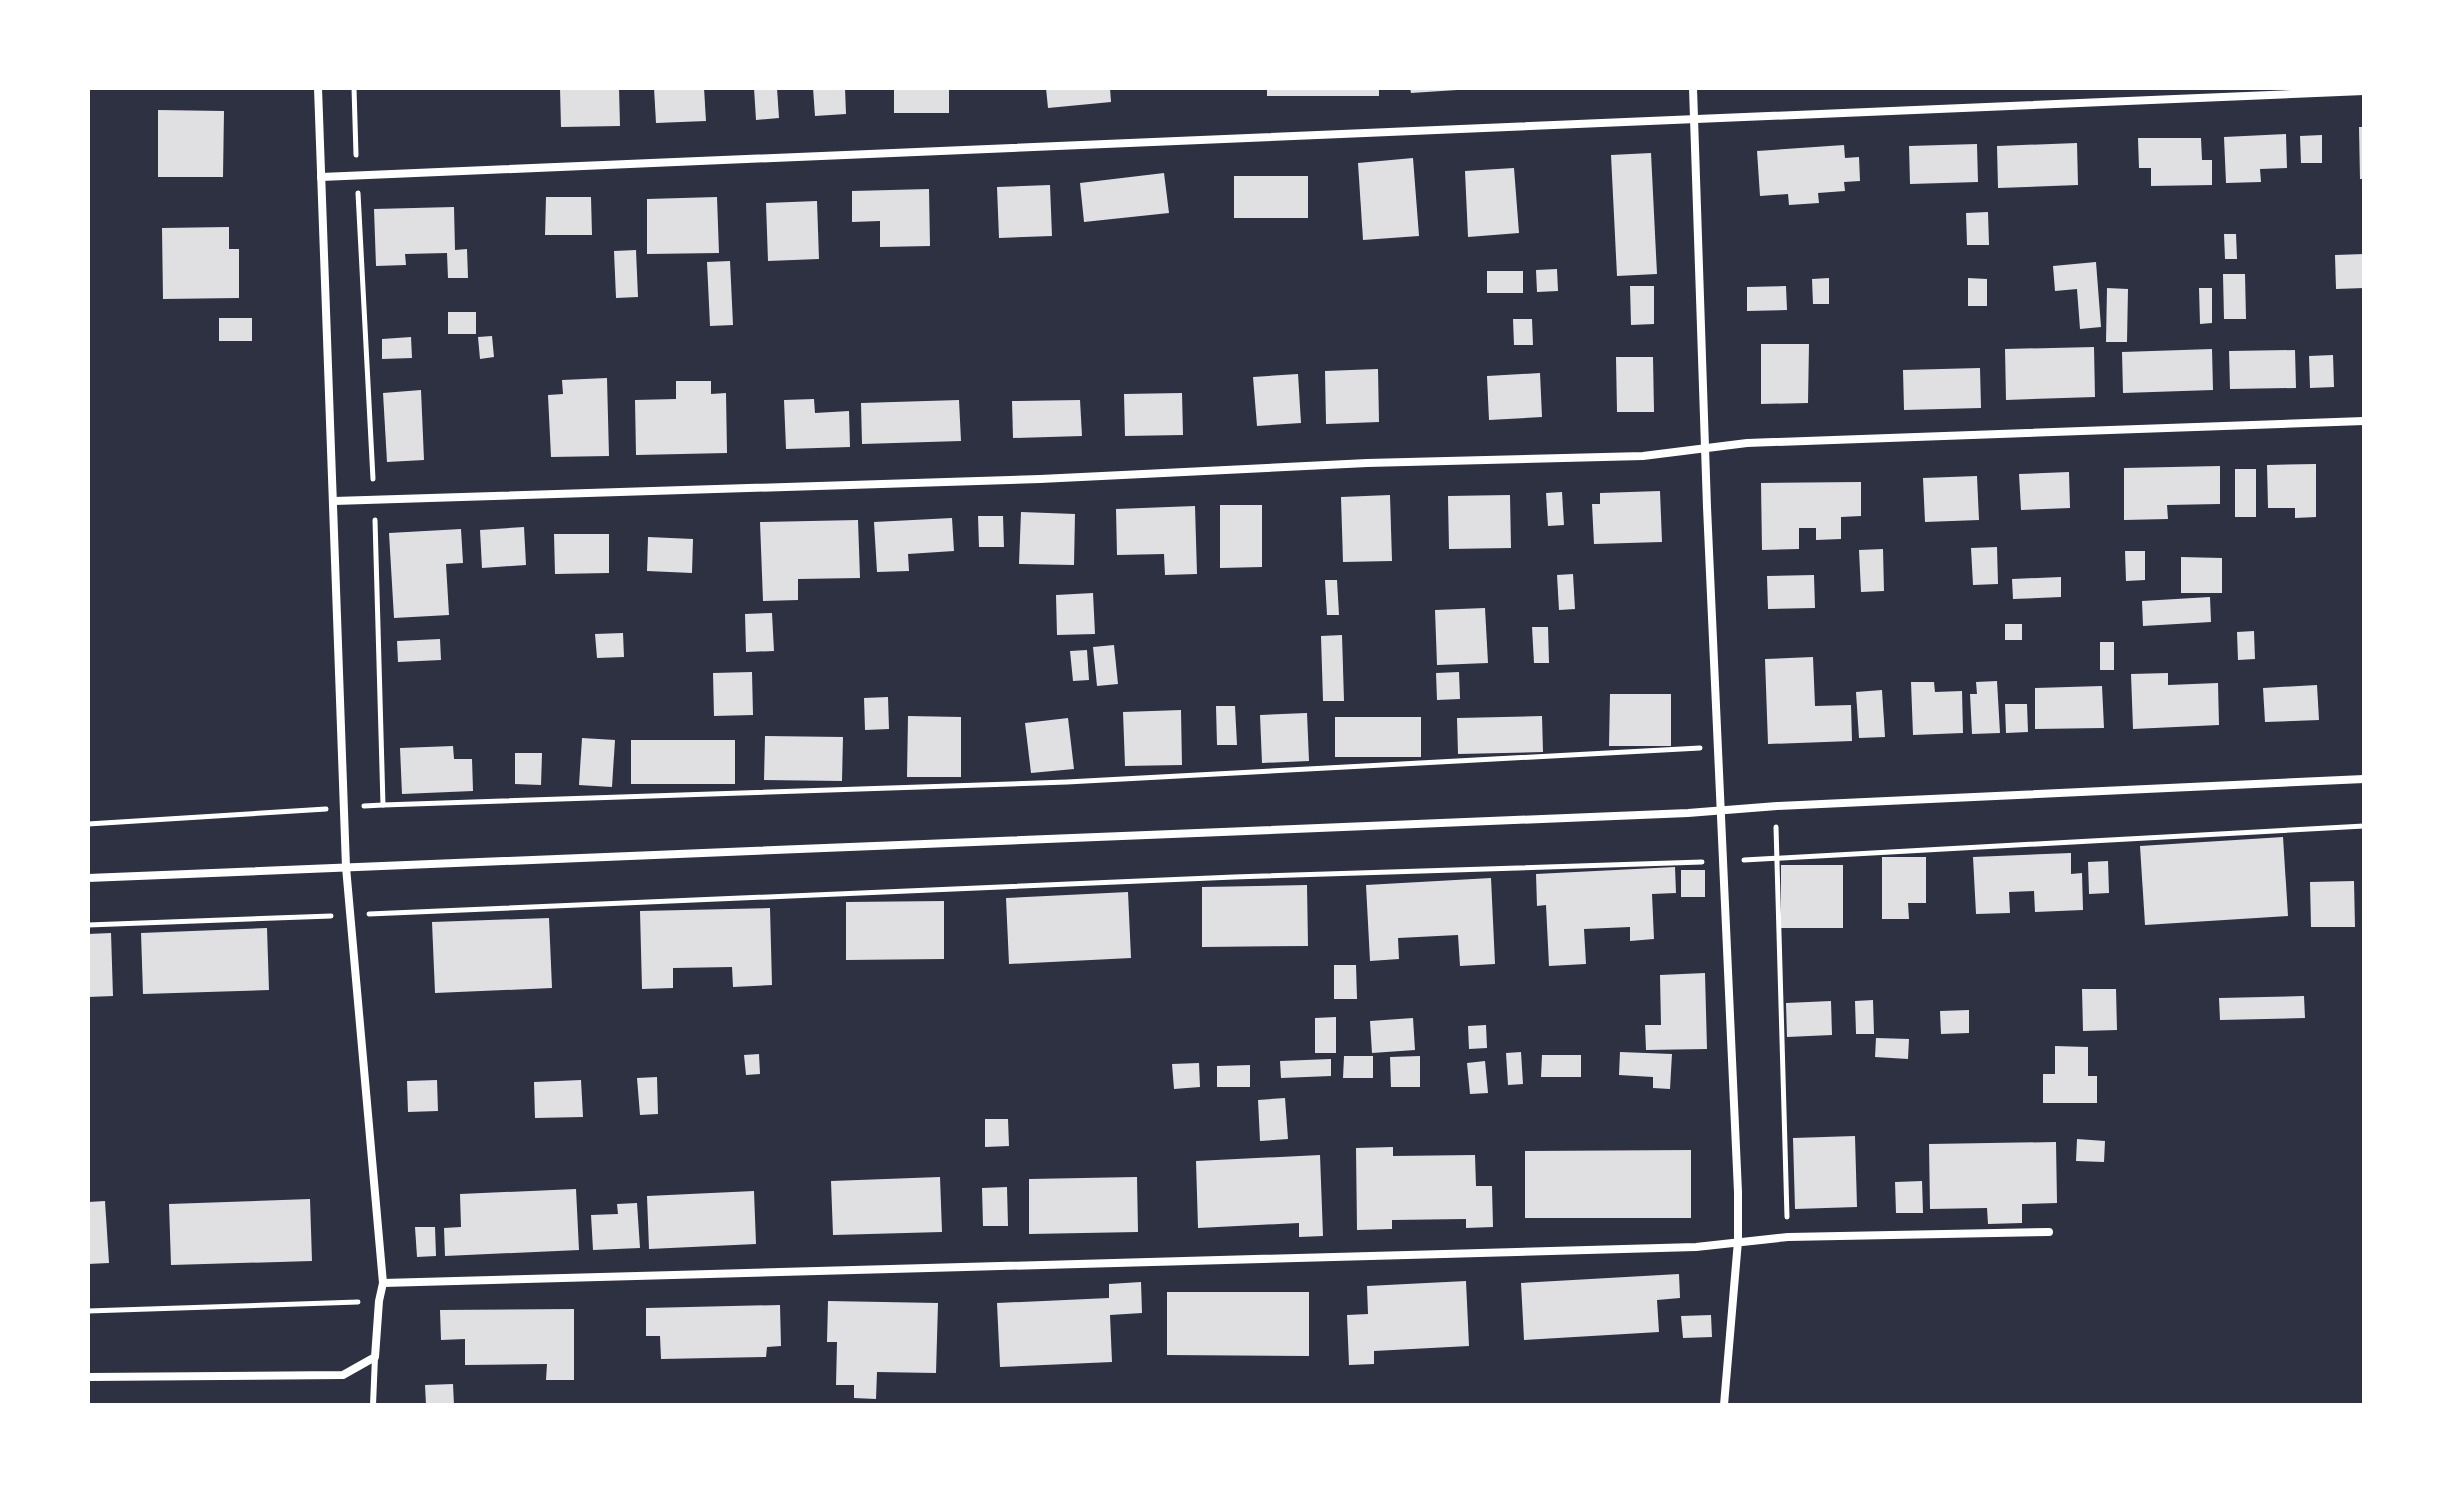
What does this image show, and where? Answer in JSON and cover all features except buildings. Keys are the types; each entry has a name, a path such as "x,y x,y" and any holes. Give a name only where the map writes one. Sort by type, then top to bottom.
{"street":[{"path":"88,1377 343,1375 375,1357 383,1283 346,867 318,88"},
{"path":"1693,88 1705,448 1738,1192 1738,1241 1724,1405"},
{"path":"321,177 2364,91"},
{"path":"334,501 1024,479 1367,463 1643,456 1747,443 2364,421"},
{"path":"88,878 1722,812 1777,806 2364,779"},
{"path":"383,1283 1696,1247 1788,1237 2049,1232"}],"lane":[{"path":"373,1405 375,1357"}],"path":[{"path":"354,88 375,501 383,805"},
{"path":"88,824 383,805 1067,782 1719,747"},
{"path":"1777,806 1788,1237"},
{"path":"88,925 1234,877 1776,859 2364,826"},
{"path":"88,1311 379,1301"}]}
